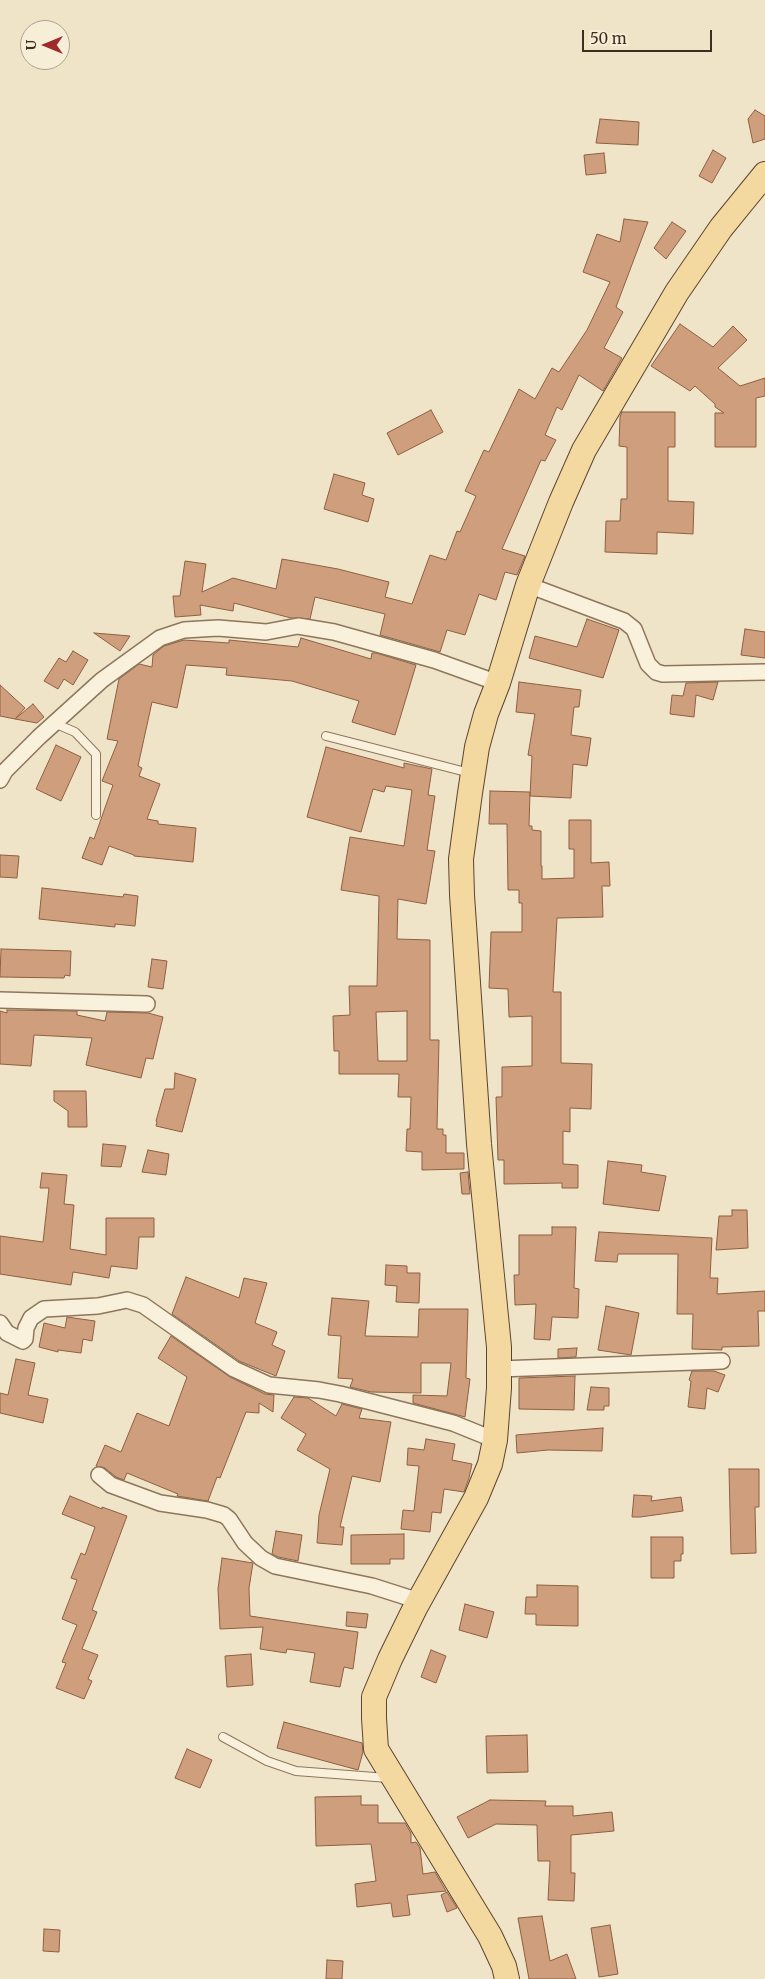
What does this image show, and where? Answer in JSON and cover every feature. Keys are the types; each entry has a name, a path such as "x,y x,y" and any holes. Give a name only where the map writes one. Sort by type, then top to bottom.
{"main road":[{"path":"507,1979 504,1966 490,1936 376,1749 374,1718 374,1697 390,1659 419,1601 476,1498 490,1464 495,1440 499,1369 498,1347 479,1144 461,859 478,747 486,714 498,683 528,585 560,502 584,450 677,292 721,228 765,174"}],"street":[{"path":"528,585 624,621 634,629 648,664 656,672 663,674 765,672"},
{"path":"0,780 5,771 102,680 160,638 184,630 218,628 266,632 298,626 334,632 434,660 498,683"},
{"path":"0,1000 147,1004"},
{"path":"0,1323 7,1333 23,1341 26,1339 26,1328 31,1318 44,1309 98,1306 127,1300 143,1305 234,1369 270,1385 340,1394 453,1423 495,1440"},
{"path":"499,1369 722,1361"},
{"path":"99,1475 110,1485 153,1500 224,1515 229,1519 245,1543 261,1558 275,1566 372,1586 419,1601"}],"lane":[{"path":"54,723 75,732 96,754 96,815"},
{"path":"326,736 474,774"},
{"path":"223,1737 268,1761 296,1771 393,1778"}],"building":[{"path":"755,110 765,116 765,139 753,143 748,119"},
{"path":"600,119 639,122 638,145 596,143"},
{"path":"713,150 726,158 712,183 699,176"},
{"path":"604,153 606,173 586,175 584,155"},
{"path":"624,219 648,222 616,307 623,312 604,348 622,358 603,391 579,375 562,410 557,407 545,435 556,440 545,461 541,460 502,549 525,556 517,575 505,572 496,600 479,594 465,635 447,630 440,652 380,635 385,614 315,597 310,619 291,618 234,603 233,611 200,605 201,615 175,617 173,596 180,596 185,561 206,564 202,592 233,578 276,589 282,559 338,569 389,582 385,597 412,604 430,555 446,560 457,531 460,532 476,496 465,491 484,450 489,452 519,389 535,399 552,368 559,372 587,330 610,282 583,272 597,234 620,242"},
{"path":"672,222 686,231 666,259 654,248"},
{"path":"680,324 713,347 733,326 747,340 718,368 740,386 765,378 765,396 756,398 756,447 715,447 715,413 724,413 715,407 715,404 695,386 690,391 651,366"},
{"path":"431,410 443,432 398,455 387,433"},
{"path":"622,412 675,412 675,447 668,447 668,501 694,502 693,534 657,532 657,554 605,552 606,521 620,521 621,499 627,499 627,447 619,446 620,417"},
{"path":"334,474 365,483 362,495 374,499 368,522 324,509"},
{"path":"587,619 619,630 603,678 529,658 535,636 577,647"},
{"path":"745,629 765,632 765,658 741,655"},
{"path":"94,633 130,636 120,651"},
{"path":"301,638 371,659 372,653 376,653 416,665 395,735 352,722 359,701 292,681 226,675 227,668 186,665 177,708 152,702 138,766 142,768 139,776 160,784 147,819 158,821 158,824 196,828 193,862 134,856 109,846 102,865 82,858 90,837 94,839 113,785 102,781 118,741 107,739 119,679 139,664 152,667 153,655 164,646 184,640 229,643 229,640 298,647"},
{"path":"73,651 88,660 73,685 64,679 58,689 44,681 59,658 66,662"},
{"path":"519,682 581,690 579,707 574,707 571,735 591,738 587,766 573,764 571,798 530,796 532,756 528,755 535,714 516,712"},
{"path":"718,682 713,700 696,695 694,717 670,714 672,695 683,696 686,683"},
{"path":"0,685 25,708 15,719 0,716"},
{"path":"33,704 44,717 37,723 15,719"},
{"path":"56,745 81,757 61,801 36,789"},
{"path":"326,747 404,768 404,763 432,769 428,795 435,796 427,850 435,851 426,904 398,899 397,939 430,940 430,1040 439,1040 437,1129 443,1129 443,1135 446,1135 446,1153 464,1153 464,1169 422,1170 422,1152 406,1151 407,1129 410,1129 411,1097 398,1097 399,1074 339,1074 339,1051 334,1051 333,1016 350,1015 349,986 377,986 379,896 341,890 350,837 404,846 412,790 386,786 384,792 373,789 361,832 307,817","holes":["407,1011 407,1061 378,1061 376,1012"]},
{"path":"490,791 530,792 529,826 532,826 532,830 541,831 542,879 574,878 574,849 569,849 569,820 591,820 591,863 609,862 610,886 602,886 603,917 557,918 553,992 561,992 561,1063 592,1064 591,1109 570,1108 570,1132 563,1131 563,1164 578,1165 578,1188 562,1188 562,1183 504,1184 504,1160 498,1160 496,1097 502,1097 502,1067 532,1066 532,1016 509,1017 508,989 489,988 491,932 522,932 522,903 519,903 519,890 508,890 507,824 489,824"},
{"path":"0,855 19,856 17,878 0,877"},
{"path":"42,888 123,897 124,894 138,896 135,926 115,924 115,927 39,919"},
{"path":"1,949 71,951 70,976 65,975 64,978 0,977"},
{"path":"152,959 167,961 163,989 148,987"},
{"path":"7,1010 77,1011 77,1015 105,1021 107,1012 148,1013 163,1017 153,1059 146,1058 141,1078 86,1065 92,1038 34,1035 31,1066 0,1064 0,1011 7,1013"},
{"path":"175,1073 196,1079 182,1132 156,1126 165,1089 174,1089"},
{"path":"54,1091 86,1091 87,1127 68,1127 68,1111 54,1101"},
{"path":"103,1144 126,1146 121,1167 101,1166"},
{"path":"148,1150 169,1154 166,1175 142,1172"},
{"path":"608,1161 642,1165 641,1172 666,1176 659,1211 603,1204"},
{"path":"468,1172 470,1194 462,1194 460,1173"},
{"path":"42,1173 67,1175 64,1204 74,1205 70,1249 106,1255 106,1218 154,1218 154,1237 139,1237 137,1269 111,1266 109,1278 73,1272 71,1285 0,1274 0,1236 43,1242 49,1188 40,1188"},
{"path":"732,1210 747,1210 748,1248 716,1250 719,1216 732,1216"},
{"path":"552,1227 576,1227 574,1288 579,1289 578,1318 552,1317 550,1340 534,1339 536,1304 515,1305 514,1275 519,1275 519,1235 552,1235"},
{"path":"599,1232 712,1238 710,1278 718,1278 717,1294 765,1291 765,1311 758,1311 759,1346 722,1347 722,1350 692,1349 693,1314 677,1314 678,1254 618,1254 617,1262 595,1261"},
{"path":"386,1265 407,1266 407,1273 420,1273 419,1303 396,1302 397,1286 385,1285"},
{"path":"186,1277 239,1298 244,1278 267,1283 255,1323 277,1332 272,1345 285,1351 276,1376 239,1361 172,1314"},
{"path":"332,1298 369,1301 365,1336 418,1337 419,1309 468,1309 466,1378 470,1379 465,1417 413,1403 413,1395 447,1396 451,1363 421,1363 421,1393 371,1392 350,1387 353,1379 338,1378 341,1336 328,1335"},
{"path":"606,1306 639,1313 631,1355 598,1350"},
{"path":"67,1317 95,1321 92,1341 83,1339 81,1353 58,1350 58,1352 39,1347 44,1323 65,1328"},
{"path":"171,1336 230,1377 265,1394 274,1395 273,1412 259,1403 259,1413 246,1412 220,1478 217,1477 208,1501 177,1496 178,1494 127,1473 124,1480 116,1477 105,1468 96,1466 105,1445 121,1452 137,1413 169,1426 187,1377 158,1358"},
{"path":"577,1348 576,1357 558,1358 558,1349"},
{"path":"16,1359 35,1363 28,1395 48,1399 43,1423 0,1413 0,1393 8,1395"},
{"path":"692,1371 714,1371 725,1375 718,1392 707,1388 705,1409 688,1407 691,1381 689,1380"},
{"path":"575,1376 574,1410 519,1409 519,1378"},
{"path":"591,1387 609,1388 609,1406 604,1406 604,1410 587,1410"},
{"path":"294,1397 308,1398 336,1416 342,1404 362,1409 359,1418 391,1422 380,1482 352,1476 340,1527 344,1527 342,1545 317,1543 319,1515 330,1469 297,1450 306,1434 281,1418"},
{"path":"603,1428 602,1451 548,1450 517,1453 516,1435"},
{"path":"426,1439 455,1444 452,1460 472,1464 469,1478 464,1492 444,1489 441,1513 432,1512 430,1532 401,1529 403,1510 414,1511 419,1466 407,1465 408,1448 424,1450"},
{"path":"729,1469 759,1469 759,1507 755,1507 756,1553 731,1554"},
{"path":"634,1495 652,1496 651,1501 681,1497 683,1511 632,1517"},
{"path":"70,1496 102,1509 102,1507 127,1516 92,1610 97,1612 82,1649 98,1655 88,1679 92,1681 84,1699 56,1688 66,1663 62,1662 77,1625 62,1619 77,1580 71,1578 81,1553 85,1555 95,1527 62,1514"},
{"path":"276,1531 302,1535 298,1561 272,1554"},
{"path":"404,1534 404,1559 390,1559 390,1564 351,1564 351,1535"},
{"path":"651,1537 683,1537 681,1561 674,1561 674,1578 651,1578"},
{"path":"222,1558 253,1563 249,1588 250,1616 358,1632 353,1669 344,1667 340,1687 310,1682 315,1653 287,1649 286,1653 260,1649 263,1627 220,1629 218,1589"},
{"path":"537,1585 578,1586 578,1626 536,1625 536,1614 525,1614 526,1597 537,1597"},
{"path":"465,1604 494,1612 487,1638 459,1630"},
{"path":"347,1612 368,1614 366,1628 346,1626"},
{"path":"431,1650 446,1656 436,1683 421,1677"},
{"path":"251,1654 253,1685 227,1687 225,1656"},
{"path":"284,1722 362,1743 363,1752 358,1770 277,1748"},
{"path":"527,1735 528,1772 487,1773 486,1736"},
{"path":"187,1749 212,1760 200,1788 175,1778"},
{"path":"361,1796 361,1805 378,1805 378,1823 405,1823 411,1833 411,1843 416,1842 420,1848 423,1874 435,1872 446,1891 407,1895 410,1915 393,1917 391,1903 357,1907 355,1884 376,1881 371,1844 316,1846 315,1797"},
{"path":"490,1800 546,1801 545,1806 573,1806 573,1816 612,1812 614,1831 571,1835 571,1873 575,1873 574,1901 548,1900 550,1861 538,1861 537,1825 496,1824 468,1838 457,1817"},
{"path":"447,1892 457,1908 447,1912 441,1895"},
{"path":"542,1916 550,1961 567,1954 576,1979 529,1979 518,1918"},
{"path":"610,1925 618,1974 599,1977 591,1928"},
{"path":"44,1929 60,1930 59,1952 43,1951"},
{"path":"327,1960 343,1961 342,1979 326,1979"}]}
